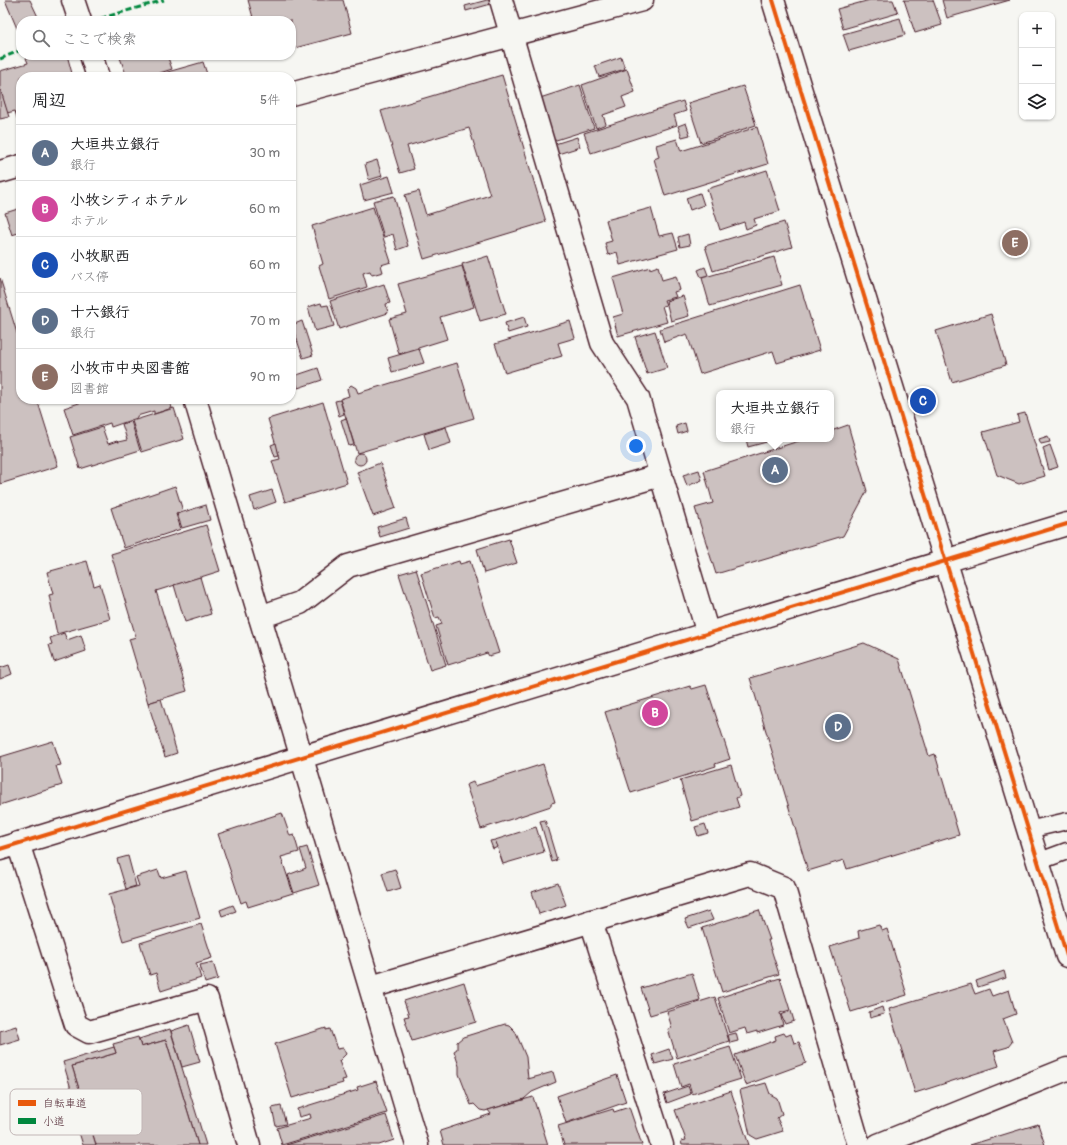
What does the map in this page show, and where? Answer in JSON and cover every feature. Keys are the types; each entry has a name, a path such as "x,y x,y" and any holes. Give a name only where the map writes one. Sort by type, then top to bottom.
{"street":[{"path":"73,0 78,16"},
{"path":"501,0 602,343 638,398 708,634"},
{"path":"296,93 642,0"},
{"path":"773,0 1067,956"},
{"path":"93,60 96,72"},
{"path":"0,172 16,167"},
{"path":"196,404 417,1145"},
{"path":"260,617 300,604 348,566 661,475"},
{"path":"249,1145 207,999 88,1032 76,1025 9,846 1067,524"},
{"path":"371,987 750,874 784,888 859,1145"},
{"path":"591,922 662,1145"},
{"path":"878,1145 1067,1069"}],"lane":[{"path":"1028,830 1067,821"},
{"path":"1037,862 1067,851"}],"building":[{"path":"5,0 30,0 38,16 16,16 16,26"},
{"path":"248,0 343,0 352,33 296,48 296,16 253,16"},
{"path":"490,0 491,4 466,11 465,6"},
{"path":"870,0 893,0 898,13 843,29 837,9"},
{"path":"904,0 933,0 942,25 915,33"},
{"path":"942,0 1010,0 947,18"},
{"path":"900,18 905,35 849,51 843,34"},
{"path":"621,57 625,69 599,77 595,66"},
{"path":"27,60 68,60 72,72 16,72 16,114 15,111 7,113 0,88 0,71 28,63"},
{"path":"121,60 169,60 172,69 163,72 125,72"},
{"path":"203,62 206,72 168,72"},
{"path":"627,69 635,92 622,97 626,107 603,115 606,124 596,128 582,85"},
{"path":"502,75 546,222 424,259 405,195 419,191 426,215 490,195 469,128 407,146 414,169 400,173 381,111"},
{"path":"580,85 594,128 553,141 540,98"},
{"path":"743,86 756,125 701,143 688,103"},
{"path":"0,88 9,117 0,119"},
{"path":"683,101 686,111 674,115 677,125 591,153 584,133"},
{"path":"686,123 690,135 682,137 678,126"},
{"path":"757,127 768,164 665,196 654,159 659,157 656,145 677,139 681,151"},
{"path":"577,137 580,147 558,154 555,144"},
{"path":"377,160 382,176 369,180 365,164"},
{"path":"767,170 780,211 754,219 756,225 746,229 744,222 720,230 707,189"},
{"path":"389,176 394,192 364,200 360,185"},
{"path":"700,193 704,205 690,210 686,198"},
{"path":"394,196 408,246 397,250 393,234 384,237 373,201"},
{"path":"373,207 391,262 381,265 383,272 372,275 370,271 363,273 367,287 329,299 319,266 323,264 312,226"},
{"path":"651,208 659,236 673,233 678,249 620,265 617,252 608,255 605,243 612,241 606,220"},
{"path":"16,210 16,234 12,235 5,213"},
{"path":"784,222 792,247 713,271 705,246"},
{"path":"688,234 690,245 680,247 678,237"},
{"path":"488,256 506,314 480,321 462,264"},
{"path":"774,257 782,285 710,306 702,278"},
{"path":"462,266 474,307 440,317 447,339 399,354 389,319 407,314 398,284"},
{"path":"658,266 662,280 676,276 680,290 674,292 676,297 664,300 666,305 662,306 667,322 618,336 613,317 623,314 613,278"},
{"path":"705,267 708,275 701,277 698,270"},
{"path":"0,278 16,330 16,404 39,404 58,466 0,484"},
{"path":"384,284 390,303 386,304 388,313 339,329 330,301"},
{"path":"800,285 820,350 777,363 773,351 700,374 687,334 664,342 660,329"},
{"path":"683,296 689,316 671,321 666,301"},
{"path":"321,303 322,306 328,305 334,326 315,331 308,307"},
{"path":"991,314 1006,365 952,382 936,331"},
{"path":"524,317 527,327 508,333 505,323"},
{"path":"302,321 313,355 303,358 296,337 296,323"},
{"path":"570,321 575,338 558,343 562,356 505,373 495,344"},
{"path":"655,331 667,368 647,374 635,337"},
{"path":"419,349 424,363 392,372 388,358"},
{"path":"457,363 474,418 357,453 340,399 349,396 347,389 351,385 356,388 358,393"},
{"path":"318,368 322,380 298,388 296,375"},
{"path":"340,400 344,414 339,416 335,401"},
{"path":"323,402 347,483 285,502 272,461 280,459 268,419"},
{"path":"76,404 171,404 172,408 154,414 154,411 137,416 137,418 111,427 110,423 73,435 64,408"},
{"path":"174,408 184,439 142,452 132,421"},
{"path":"1025,413 1045,476 1019,484 997,475 983,432 1019,422 1017,415"},
{"path":"346,418 354,445 349,446 341,420"},
{"path":"131,421 140,450 80,469 70,437 102,427 108,444 127,440 122,424"},
{"path":"685,423 687,431 678,434 676,426"},
{"path":"848,425 867,491 843,536 716,574 695,508 713,503 704,471 796,442 834,442 834,430"},
{"path":"446,427 451,443 429,450 424,434"},
{"path":"1048,436 1050,442 1041,444 1039,439"},
{"path":"747,442 767,442 748,447"},
{"path":"276,443 279,456 275,457 271,445"},
{"path":"1050,445 1058,467 1049,470 1043,448"},
{"path":"362,453 365,454 365,464 358,465 355,464 354,457 355,454"},
{"path":"380,463 396,508 373,516 357,472"},
{"path":"699,470 702,480 687,486 683,475"},
{"path":"175,486 183,511 176,514 181,529 124,548 111,508"},
{"path":"272,490 276,502 254,510 250,497"},
{"path":"206,505 210,520 182,528 177,514"},
{"path":"406,518 409,528 380,537 377,527"},
{"path":"206,525 220,571 156,591 187,691 148,703 129,639 136,637 111,554"},
{"path":"509,539 517,563 484,573 477,549"},
{"path":"87,561 94,586 100,584 110,619 57,634 49,595 53,594 47,572"},
{"path":"459,561 460,564 470,561 499,653 489,656 487,653 448,665 436,626 442,624 439,617 435,618 421,573"},
{"path":"416,569 446,665 430,670 399,574"},
{"path":"200,577 211,614 185,622 174,585"},
{"path":"64,633 67,640 81,635 86,651 54,662 49,645 52,644 50,638"},
{"path":"864,643 899,659 929,756 935,754 959,835 847,869 844,860 808,871 750,678"},
{"path":"9,665 12,674 0,679 0,668"},
{"path":"706,685 730,759 715,764 716,766 631,793 605,712 690,686 692,689"},
{"path":"161,699 177,753 165,757 148,703"},
{"path":"53,741 61,765 56,766 62,785 0,805 0,757"},
{"path":"543,764 555,802 551,803 551,806 481,829 466,785 473,782 475,786"},
{"path":"731,765 740,796 736,798 739,807 692,821 680,780"},
{"path":"282,813 290,836 294,835 299,852 281,857 293,893 248,907 246,901 241,903 218,834"},
{"path":"545,820 557,860 552,862 540,821"},
{"path":"705,824 708,833 698,836 695,827"},
{"path":"536,827 544,852 503,864 495,840"},
{"path":"495,840 498,847 493,849 490,841"},
{"path":"307,847 319,885 294,893 288,875 306,868 300,849"},
{"path":"128,856 136,886 126,889 117,859"},
{"path":"395,869 401,888 388,892 382,873"},
{"path":"158,870 161,878 186,871 200,918 123,941 109,894 139,886 136,877"},
{"path":"558,883 566,905 539,914 532,892"},
{"path":"233,905 236,911 222,916 220,910"},
{"path":"759,910 770,940 768,940 779,974 722,992 702,928"},
{"path":"709,911 713,920 689,928 685,919"},
{"path":"201,924 212,958 196,963 201,978 161,991 156,973 150,975 140,943"},
{"path":"879,925 882,931 887,929 907,995 851,1012 830,947 859,938 858,931"},
{"path":"213,962 218,979 205,983 200,965"},
{"path":"1004,971 1006,978 978,987 976,981"},
{"path":"692,973 700,1000 650,1015 641,988"},
{"path":"780,978 790,1010 780,1013 783,1025 757,1033 757,1031 747,1034 745,1028 729,1033 718,998"},
{"path":"464,982 476,1022 412,1041 404,1017 409,1016 404,1001"},
{"path":"971,984 975,994 989,989 992,996 1009,990 1016,1014 1003,1019 1012,1042 1008,1047 994,1051 999,1066 915,1093 889,1009"},
{"path":"715,997 729,1041 677,1058 668,1029 672,1028 667,1012"},
{"path":"882,1007 884,1014 870,1018 869,1012"},
{"path":"791,1011 794,1021 785,1024 781,1015"},
{"path":"505,1024 509,1025 515,1031 526,1057 528,1079 553,1072 556,1082 532,1092 524,1099 485,1111 480,1110 474,1104 471,1105 459,1074 459,1066 454,1051 457,1049 457,1042 463,1037"},
{"path":"189,1025 200,1062 182,1067 171,1031"},
{"path":"16,1026 20,1039 0,1045 0,1031"},
{"path":"326,1028 326,1030 330,1029 337,1049 343,1048 346,1054 339,1061 346,1079 342,1080 343,1083 292,1098 275,1044"},
{"path":"170,1029 206,1145 198,1145 166,1040 141,1047 139,1039"},
{"path":"736,1033 738,1041 730,1043 728,1035"},
{"path":"784,1033 786,1036 791,1034 794,1043 799,1042 806,1063 746,1085 735,1055 776,1040 775,1036"},
{"path":"138,1037 141,1047 166,1040 198,1145 96,1145 93,1135 142,1135 142,1089 79,1089 72,1066 116,1053 113,1044"},
{"path":"114,1047 116,1053 72,1066 79,1089 71,1089 63,1062"},
{"path":"730,1047 741,1079 692,1094 689,1084 681,1087 674,1064"},
{"path":"669,1049 673,1059 655,1064 652,1055"},
{"path":"617,1075 626,1102 566,1123 557,1096"},
{"path":"376,1081 387,1113 282,1145 277,1128 311,1118 310,1114 299,1117 297,1109 358,1090 357,1087"},
{"path":"766,1083 770,1094 777,1098 782,1114 777,1118 783,1131 757,1139 750,1135 740,1090"},
{"path":"688,1086 691,1094 667,1103 664,1094"},
{"path":"731,1091 749,1145 682,1145 681,1141 686,1140 675,1110"},
{"path":"533,1097 548,1145 444,1145 440,1131 491,1114 488,1110"},
{"path":"281,1106 286,1124 276,1126 272,1108"},
{"path":"629,1107 642,1145 564,1145 558,1126 613,1109 614,1112"},
{"path":"386,1115 394,1140 379,1145 286,1145"},
{"path":"1038,1124 1045,1145 970,1145"},
{"path":"80,1135 93,1135 96,1145 83,1145"}],"marked path":[{"path":"109,16 164,0"},
{"path":"0,59 16,52"}],"cycle path":[{"path":"773,0 1067,956"},
{"path":"0,849 1067,524"}],"place":[{"name":"小牧市中央図書館","path":"1015,243"},
{"name":"小牧駅西","path":"923,401"},
{"name":"大垣共立銀行","path":"775,470"},
{"name":"小牧シティホテル","path":"655,713"},
{"name":"十六銀行","path":"838,727"}]}
